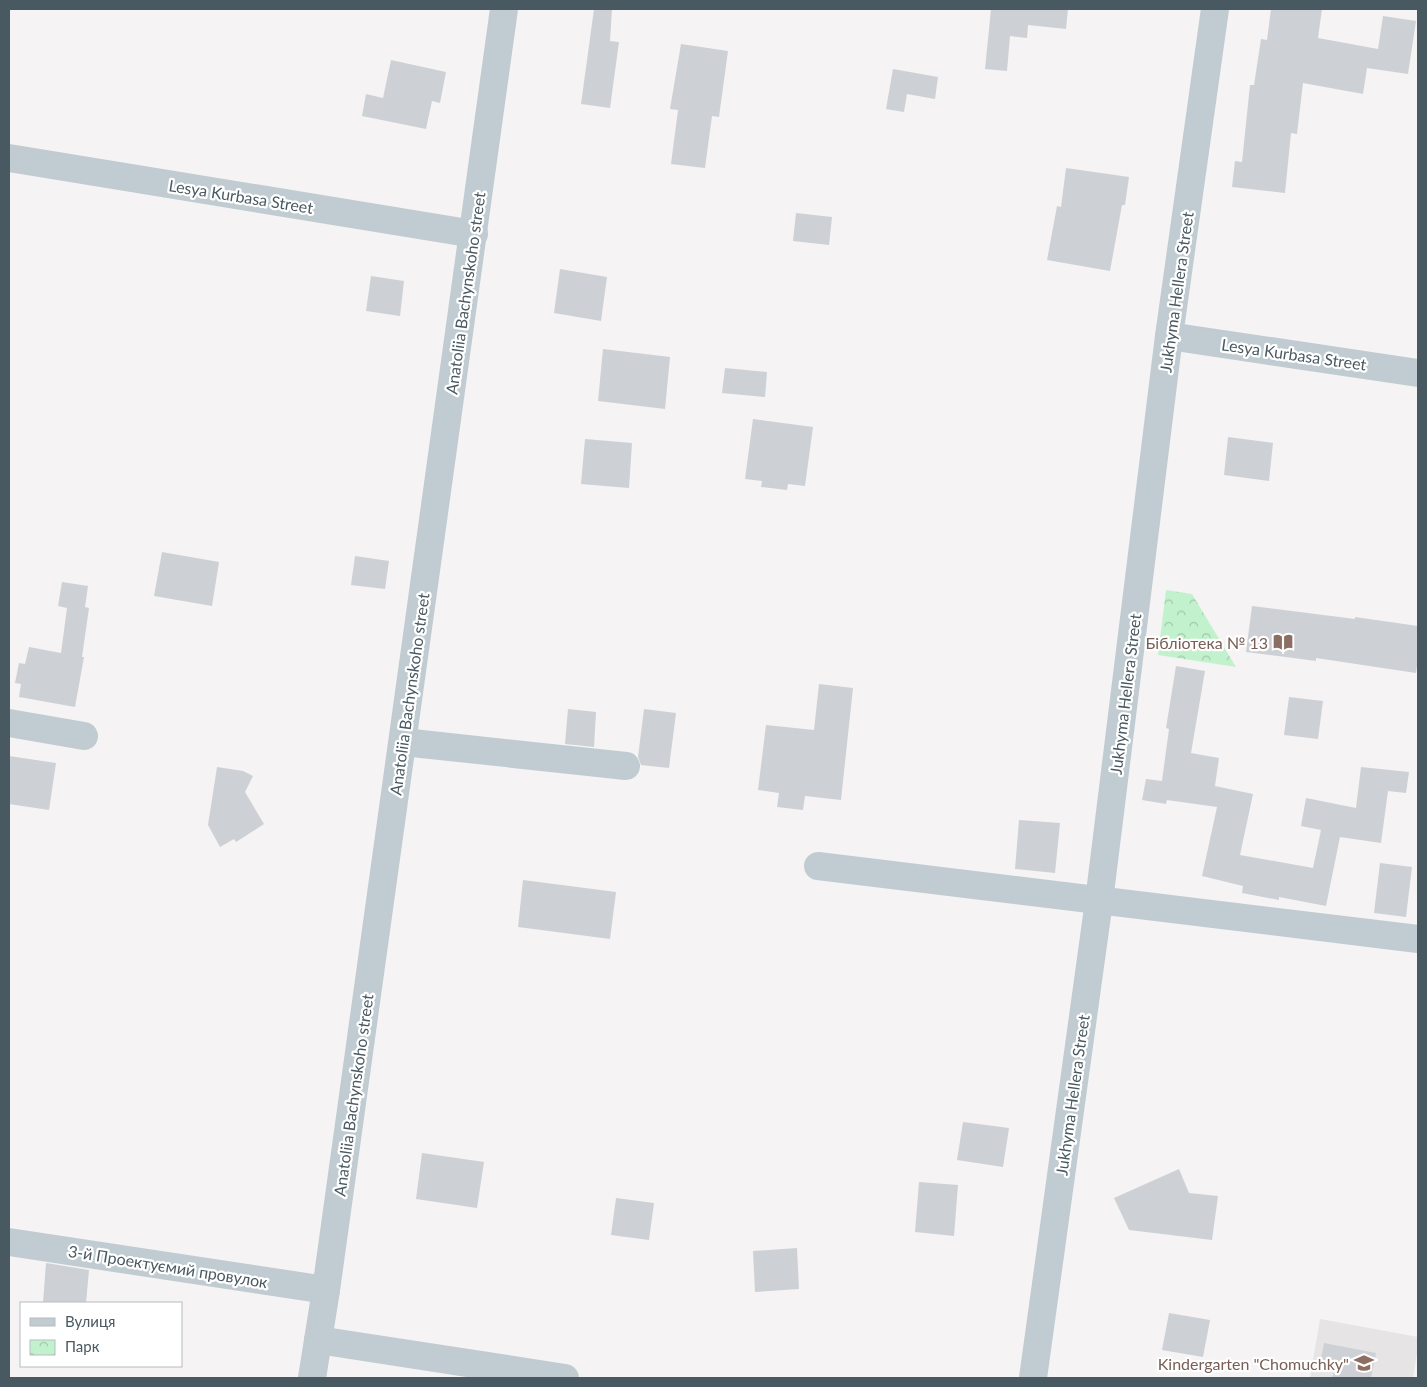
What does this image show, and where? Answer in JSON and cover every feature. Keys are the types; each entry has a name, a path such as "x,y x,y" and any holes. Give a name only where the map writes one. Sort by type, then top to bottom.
{"street":[{"name":"Anatoliia Bachynskoho street","path":"312,1378 403,742 504,9"},
{"name":"Jukhyma Hellera Street","path":"1033,1378 1099,901 1169,336 1215,9"},
{"name":"Lesya Kurbasa Street","path":"9,158 474,234"},
{"name":"Lesya Kurbasa Street","path":"1169,336 1418,373"},
{"path":"9,723 84,736"},
{"path":"403,742 626,766"},
{"path":"818,866 1418,939"},
{"name":"3-й Проектуємий провулок","path":"9,1242 326,1290"},
{"path":"318,1340 565,1378"}],"shaded area":[{"name":"Kindergarten \"Chomuchky\"","path":"1320,1319 1418,1337 1413,1378 1310,1378"}],"green space":[{"path":"1166,590 1192,594 1236,667 1158,655"}],"building":[{"path":"594,9 612,9 610,41 619,42 610,108 581,104"},
{"path":"991,9 1068,9 1066,29 1028,25 1027,38 1010,36 1007,71 985,69"},
{"path":"1271,9 1322,9 1318,38 1378,49 1383,16 1416,21 1408,74 1367,68 1363,94 1303,83 1297,134 1291,133 1285,193 1232,187 1235,161 1242,162 1250,85 1254,85 1261,39 1267,40"},
{"path":"681,44 728,51 719,117 712,116 705,168 671,164 678,110 670,109"},
{"path":"391,60 446,72 440,103 432,101 426,129 362,116 366,94 383,98"},
{"path":"893,69 938,77 935,99 907,94 904,112 886,109"},
{"path":"1066,168 1129,177 1125,205 1122,205 1110,271 1047,260 1057,206 1061,207"},
{"path":"796,213 832,217 829,245 793,241"},
{"path":"560,269 607,277 601,321 554,313"},
{"path":"371,276 404,281 400,316 366,311"},
{"path":"603,349 670,357 665,409 598,401"},
{"path":"725,368 767,372 765,397 722,393"},
{"path":"753,419 813,427 805,486 788,484 787,490 761,487 762,481 745,479"},
{"path":"1228,437 1273,443 1269,481 1224,475"},
{"path":"585,439 632,443 629,488 581,484"},
{"path":"162,552 219,562 212,606 154,596"},
{"path":"355,556 389,561 385,589 351,585"},
{"path":"62,582 88,586 85,607 89,608 82,657 84,657 75,707 19,697 21,684 15,683 19,663 25,664 29,647 61,653 67,608 58,606"},
{"path":"1252,606 1418,626 1416,673 1316,658 1316,661 1246,652"},
{"path":"1176,666 1205,671 1191,753 1219,758 1215,786 1253,794 1240,855 1313,868 1321,830 1301,826 1306,798 1356,808 1361,767 1409,772 1406,793 1388,791 1381,843 1340,837 1326,906 1279,897 1279,900 1242,893 1243,886 1202,876 1217,807 1167,800 1166,804 1142,800 1146,779 1162,781 1169,729 1166,728"},
{"path":"819,684 853,688 841,800 805,796 803,810 777,807 779,793 758,790 766,725 814,730"},
{"path":"1289,697 1323,701 1318,739 1284,735"},
{"path":"568,709 596,712 594,747 565,744"},
{"path":"644,709 676,713 669,768 641,765 638,757"},
{"path":"9,756 56,763 49,810 9,804"},
{"path":"217,767 243,771 253,776 245,792 264,824 236,842 234,839 220,847 208,825"},
{"path":"1019,820 1060,823 1055,873 1015,869"},
{"path":"1380,863 1412,867 1406,917 1374,913"},
{"path":"523,880 616,892 610,939 518,927"},
{"path":"963,1122 1009,1128 1003,1167 957,1160"},
{"path":"422,1153 484,1162 477,1208 416,1199"},
{"path":"1179,1169 1189,1193 1218,1196 1212,1240 1129,1230 1114,1198"},
{"path":"919,1182 958,1185 954,1236 915,1232"},
{"path":"616,1198 654,1203 649,1240 611,1235"},
{"path":"797,1248 799,1289 755,1292 753,1251"},
{"path":"46,1263 89,1270 86,1302 43,1302"},
{"path":"1169,1313 1210,1320 1203,1357 1162,1350"},
{"path":"1324,1343 1376,1353 1371,1378 1332,1378 1334,1372 1319,1370"}],"place":[{"name":"Бібліотека № 13","path":"1283,642"},
{"name":"Kindergarten \"Chomuchky\"","path":"1364,1363"}]}
